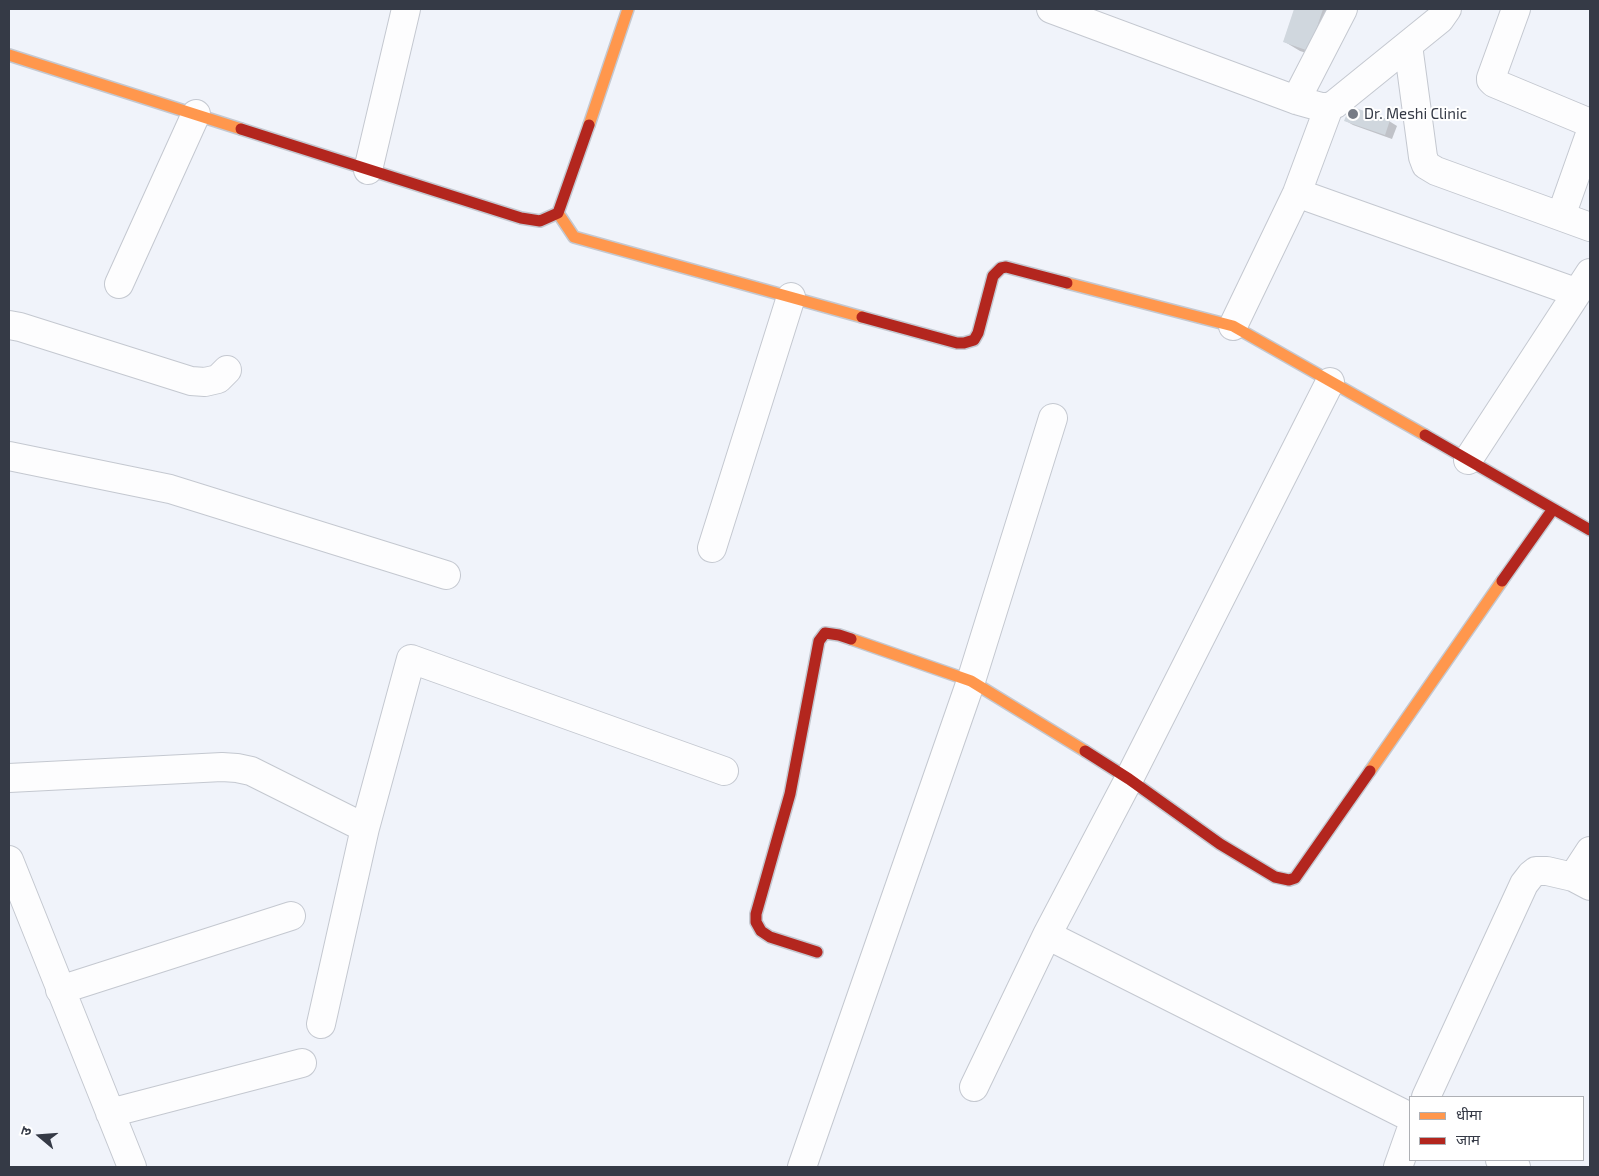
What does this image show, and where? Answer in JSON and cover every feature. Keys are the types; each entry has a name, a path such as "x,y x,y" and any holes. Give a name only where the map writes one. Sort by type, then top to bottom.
{"street":[{"path":"368,170 406,9"},
{"path":"9,55 521,218 540,221 558,213 564,199 628,9"},
{"path":"1052,9 1296,100 1321,107 1329,107 1335,104 1408,45 1435,12"},
{"path":"1296,100 1343,9"},
{"path":"1516,9 1491,80 1494,83 1590,122"},
{"path":"1408,45 1423,157 1426,165 1436,171 1590,228"},
{"path":"1233,326 1297,193 1329,107"},
{"path":"119,284 196,114"},
{"path":"1561,216 1590,134"},
{"path":"1297,193 1575,292 1583,284"},
{"path":"558,213 574,237 957,343 974,340 978,333 993,276 1001,268 1233,326 1590,530"},
{"path":"1468,460 1583,284"},
{"path":"712,548 791,297"},
{"path":"9,325 191,382 218,379 227,370"},
{"path":"974,1087 1047,935 1129,779 1330,382"},
{"path":"802,1167 971,681 1053,418"},
{"path":"9,456 170,489 446,575"},
{"path":"817,952 770,937 761,931 756,922 756,914 790,794 819,641 825,633 832,633 971,681 1129,779 1220,844 1275,877 1284,880 1295,878 1553,509"},
{"path":"321,1024 365,828 412,659 724,771"},
{"path":"9,778 237,768 251,771 365,828"},
{"path":"1426,1096 1524,884 1536,871 1547,871 1582,882 1590,851"},
{"path":"9,860 132,1167"},
{"path":"60,990 291,916"},
{"path":"1047,935 1409,1116"},
{"path":"110,1113 302,1063"},
{"path":"1398,1167 1409,1136"},
{"path":"1502,1161 1516,1167"}],"building":[{"path":"1294,9 1323,9 1309,51 1283,42"},
{"path":"1350,106 1390,120 1385,135 1344,121"}],"traffic: slow":[{"path":"589,125 628,9"},
{"path":"9,55 241,129"},
{"path":"558,213 574,237 862,317"},
{"path":"1067,283 1233,326 1425,435"},
{"path":"1370,771 1502,581"},
{"path":"851,639 971,681 1085,751"}],"traffic: jam":[{"path":"241,129 521,218 540,221 558,213 589,125"},
{"path":"862,317 957,343 964,343 974,340 978,333 993,276 1001,268 1006,267 1067,283"},
{"path":"1425,435 1590,530"},
{"path":"1502,581 1553,509"},
{"path":"817,952 770,937 761,931 756,922 756,914 790,794 819,641 825,633 851,639"},
{"path":"1085,751 1129,779 1220,844 1275,877 1289,880 1295,878 1370,771"}],"place":[{"name":"Dr. Meshi Clinic","path":"1353,114"}]}
